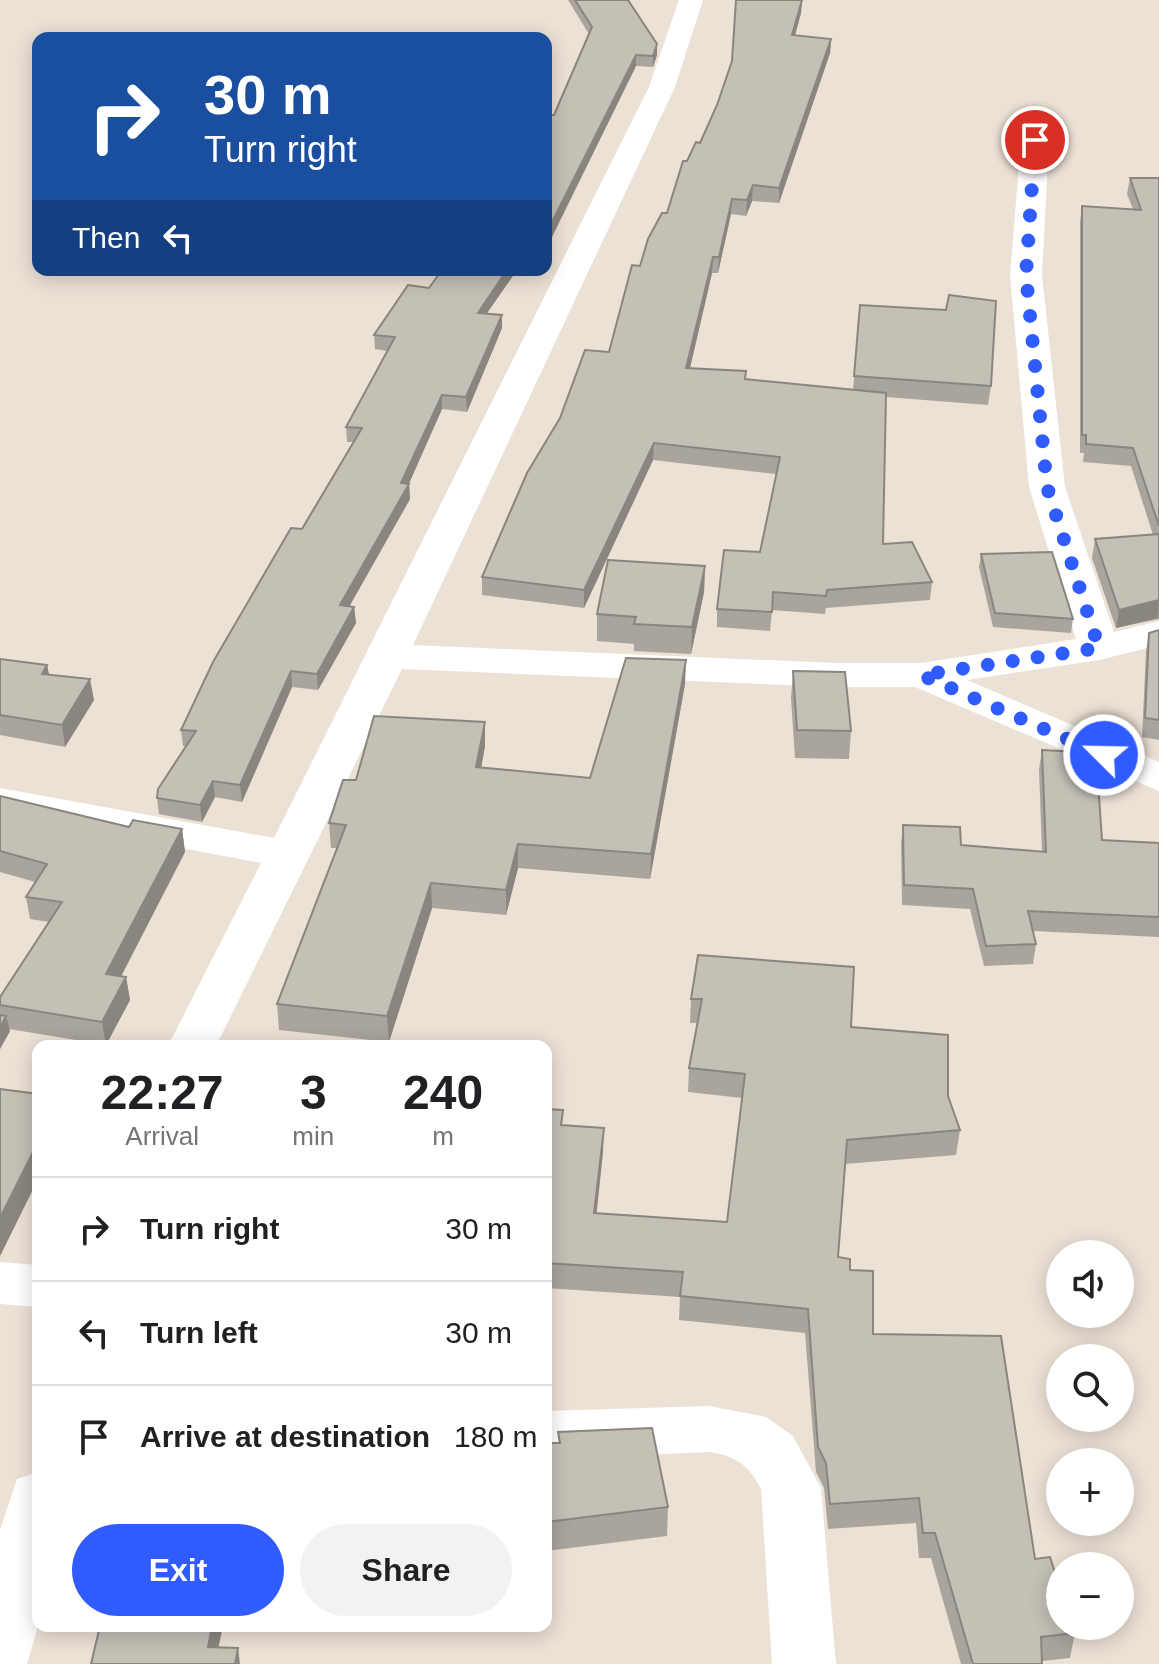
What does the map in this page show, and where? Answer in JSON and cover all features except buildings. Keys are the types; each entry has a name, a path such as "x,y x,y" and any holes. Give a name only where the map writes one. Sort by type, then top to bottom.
{"street":[{"path":"195,1040 388,656 662,87 691,0"},
{"path":"1035,140 1026,275 1047,487 1099,648"},
{"path":"388,656 836,675 921,675 1099,648 1159,633"},
{"path":"921,675 1159,778"},
{"path":"0,801 286,854"},
{"path":"0,1283 32,1286"},
{"path":"552,1435 709,1429 745,1434 772,1453 791,1488 804,1664"},
{"path":"0,1654 32,1522"}],"route":[{"path":"1035,140 1026,275 1047,487 1099,648 921,675 1104,755"}]}
